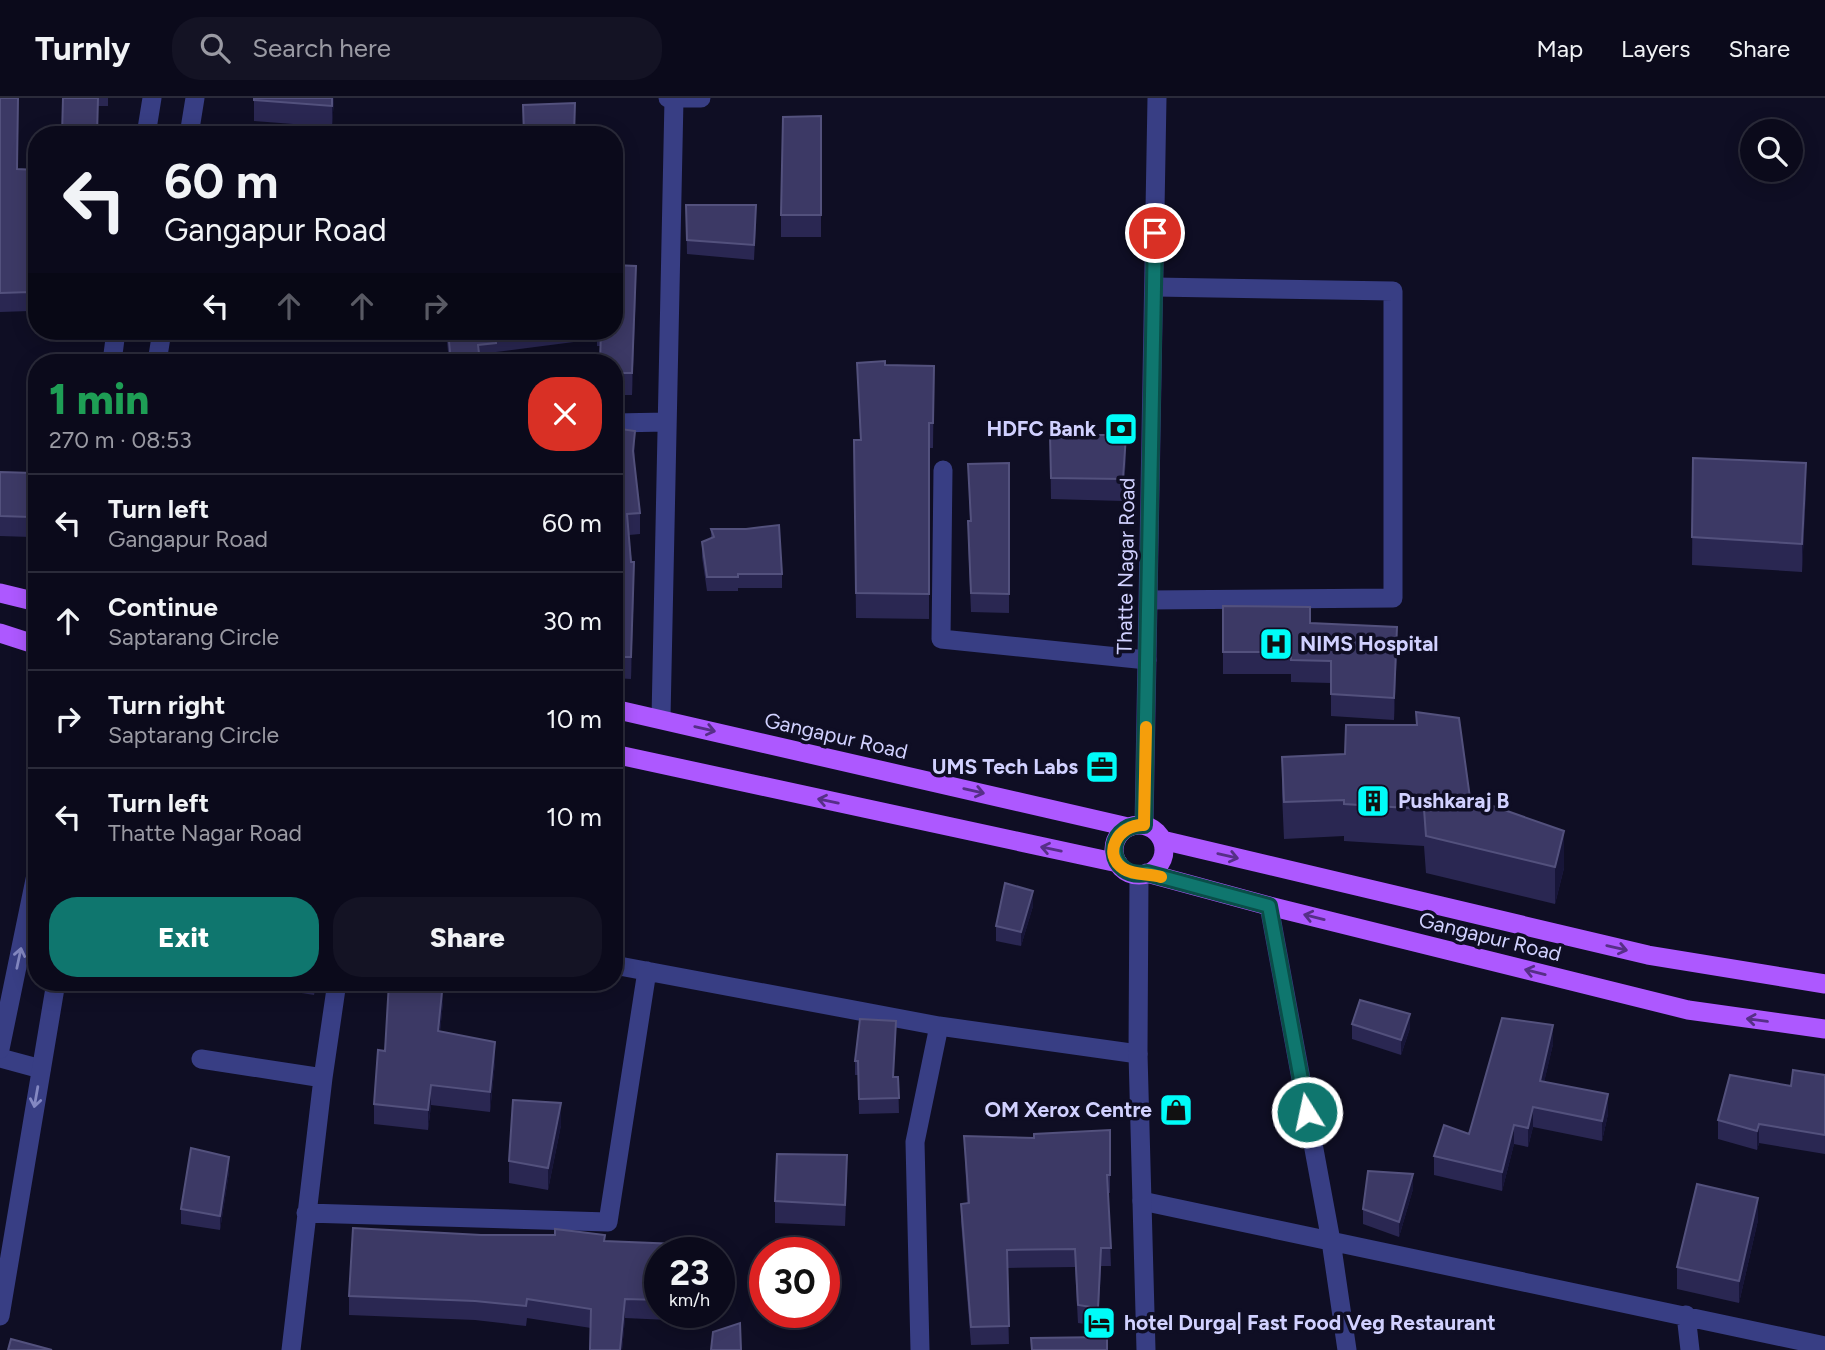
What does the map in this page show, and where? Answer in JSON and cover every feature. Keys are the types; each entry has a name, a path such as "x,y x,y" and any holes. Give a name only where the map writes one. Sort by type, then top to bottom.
{"main road":[{"path":"0,593 28,600"},
{"path":"0,633 28,642"},
{"name":"Gangapur Road","path":"623,711 1136,826"},
{"path":"623,756 1118,863"},
{"path":"1136,826 1158,834 1162,840 1163,856 1154,869 1143,874 1123,869 1118,863 1114,847 1121,832 1136,826"},
{"name":"Gangapur Road","path":"1162,840 1648,956 1825,984"},
{"name":"Gangapur Road","path":"1143,874 1688,1010 1825,1030"}],"street":[{"path":"147,126 152,98"},
{"path":"190,126 195,98"},
{"path":"668,98 701,98"},
{"name":"Thatte Nagar Road","path":"1136,826 1149,600 1157,98"},
{"path":"661,719 674,99"},
{"path":"1149,600 1393,598 1393,291 1155,287"},
{"path":"623,423 667,422"},
{"path":"943,470 942,639 1147,660"},
{"path":"1143,874 1138,1054 1146,1350"},
{"path":"1269,906 1331,1241 1347,1350"},
{"path":"0,1049 28,914"},
{"path":"623,967 939,1026 1138,1054"},
{"path":"306,1213 608,1222 647,971"},
{"path":"0,1317 54,991"},
{"path":"290,1350 336,991"},
{"path":"920,1350 915,1142 939,1026"},
{"path":"0,1058 41,1069"},
{"path":"201,1059 323,1078"},
{"path":"1142,1201 1825,1346"},
{"path":"1686,1315 1689,1350"}],"building":[{"path":"0,98 18,98 17,169 28,170 28,292 0,293"},
{"path":"63,98 98,98 97,126 62,126"},
{"path":"332,98 332,106 254,100"},
{"path":"575,103 574,126 524,126 523,105"},
{"path":"821,116 821,215 781,215 783,117"},
{"path":"686,205 756,205 754,245 687,240"},
{"path":"623,265 636,266 632,373 623,373 623,354 600,354 601,340 623,340"},
{"path":"449,340 496,340 496,343 478,345 479,354 450,354"},
{"path":"885,361 885,365 934,366 933,423 929,423 929,594 856,593 854,440 861,440 857,363"},
{"path":"623,429 635,431 633,451 640,513 627,514 631,562 634,562 631,657 623,657"},
{"path":"1050,435 1126,435 1123,479 1051,478"},
{"path":"1693,458 1806,463 1802,544 1692,537"},
{"path":"1009,463 1009,594 971,593 968,464"},
{"path":"0,472 28,473 28,517 0,516"},
{"path":"779,525 782,574 707,577 702,542 714,537 711,529"},
{"path":"1223,606 1310,607 1310,623 1397,627 1394,698 1331,694 1331,661 1291,660 1291,652 1223,652"},
{"path":"1416,712 1459,718 1470,798 1564,831 1555,867 1426,836 1424,809 1344,804 1344,800 1284,802 1282,757 1345,754 1346,725 1417,725"},
{"path":"1005,883 1033,891 1021,932 996,926"},
{"path":"388,991 442,991 438,1031 495,1042 490,1092 431,1085 428,1110 374,1104 378,1050 385,1051"},
{"path":"1360,1000 1410,1014 1401,1040 1352,1024"},
{"path":"1502,1018 1553,1025 1540,1081 1608,1094 1602,1121 1533,1107 1528,1128 1514,1125 1502,1172 1434,1156 1444,1125 1469,1134"},
{"path":"860,1019 896,1021 893,1077 898,1077 899,1098 859,1099 858,1061 855,1061"},
{"path":"1793,1070 1825,1075 1825,1135 1759,1124 1757,1131 1718,1120 1730,1075 1791,1086"},
{"path":"513,1100 561,1103 548,1168 509,1161"},
{"path":"1110,1130 1110,1175 1107,1175 1111,1248 1101,1248 1098,1308 1078,1305 1075,1249 1007,1250 1009,1326 971,1327 961,1204 969,1203 964,1136 1034,1138 1034,1134"},
{"path":"191,1148 229,1157 220,1216 181,1209"},
{"path":"777,1154 847,1155 845,1205 775,1201"},
{"path":"1368,1171 1413,1174 1399,1222 1363,1209"},
{"path":"1697,1184 1758,1198 1739,1281 1677,1267"},
{"path":"353,1228 481,1235 555,1235 555,1229 605,1235 604,1241 644,1243 644,1300 625,1299 620,1350 590,1350 591,1309 527,1299 526,1306 475,1301 349,1296"},
{"path":"740,1323 741,1350 711,1350 713,1332 735,1328 735,1325"},
{"path":"1107,1337 1107,1350 1032,1350 1031,1338"},
{"path":"11,1339 52,1350 8,1350"}],"slow traffic":[{"path":"1146,727 1144,825 1128,827 1121,832 1116,839 1114,855 1123,869 1139,875 1147,873 1161,877"}],"place":[{"name":"HDFC Bank","path":"1121,429"},
{"name":"NIMS Hospital","path":"1276,644"},
{"name":"UMS Tech Labs","path":"1102,767"},
{"name":"Pushkaraj B","path":"1373,801"},
{"name":"OM Xerox Centre","path":"1176,1110"},
{"name":"hotel Durga| Fast Food Veg Restaurant","path":"1099,1323"}],"route":[{"path":"1155,233 1144,825 1128,827 1121,832 1116,839 1114,855 1123,869 1139,875 1147,873 1269,906 1307,1112"}]}
